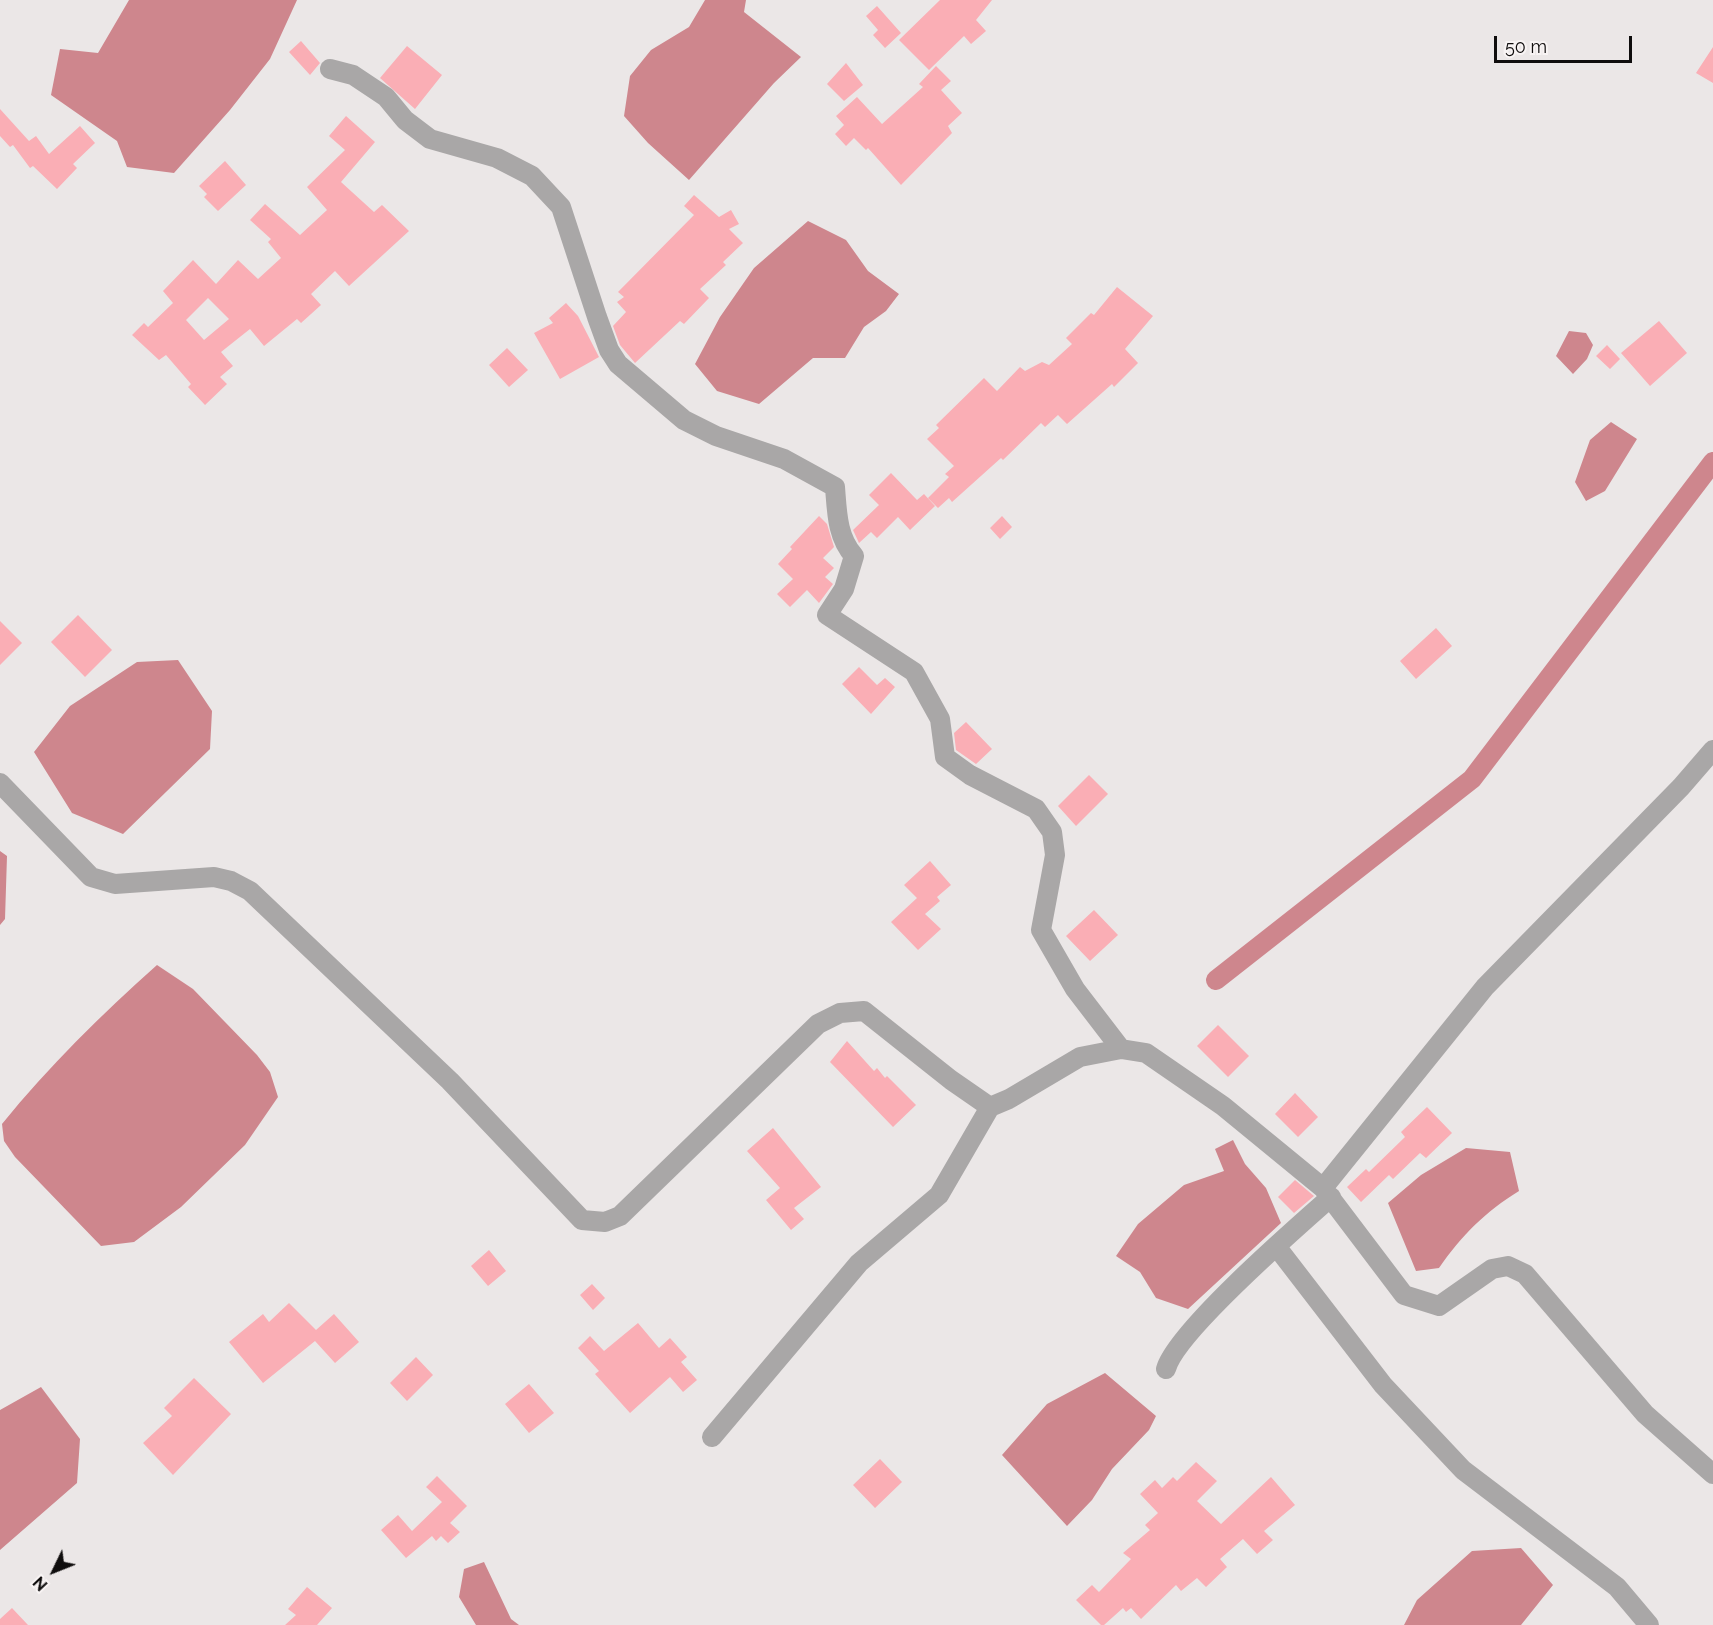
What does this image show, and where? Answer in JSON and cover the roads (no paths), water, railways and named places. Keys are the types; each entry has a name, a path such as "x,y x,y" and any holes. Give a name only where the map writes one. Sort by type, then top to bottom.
{"street":[{"path":"330,69 353,75 386,97 405,120 430,139 496,158 532,176 561,207 597,317 609,350 618,364 684,420 716,436 784,459 835,488 838,521 845,546 854,556 844,589 827,615 914,672 940,719 945,757 970,775 1036,809 1052,832 1055,855 1041,930 1075,990 1121,1049"},
{"path":"1166,1369 1169,1359 1207,1315 1327,1192 1485,987 1682,787 1713,750"},
{"path":"0,783 91,877 115,884 214,877 231,880 250,891 450,1081 582,1220 605,1222 620,1216 818,1024 840,1013 864,1011 951,1080 990,1107"},
{"path":"712,1437 859,1263 939,1195 990,1107 1009,1099 1080,1056 1121,1049 1146,1053 1223,1107 1327,1192 1404,1295 1439,1305 1492,1269 1508,1266 1525,1274 1645,1414 1713,1474"},
{"path":"1276,1246 1383,1384 1463,1470 1617,1587 1649,1625"}],"waterway":[{"path":"1216,980 1472,779 1713,462"}]}
